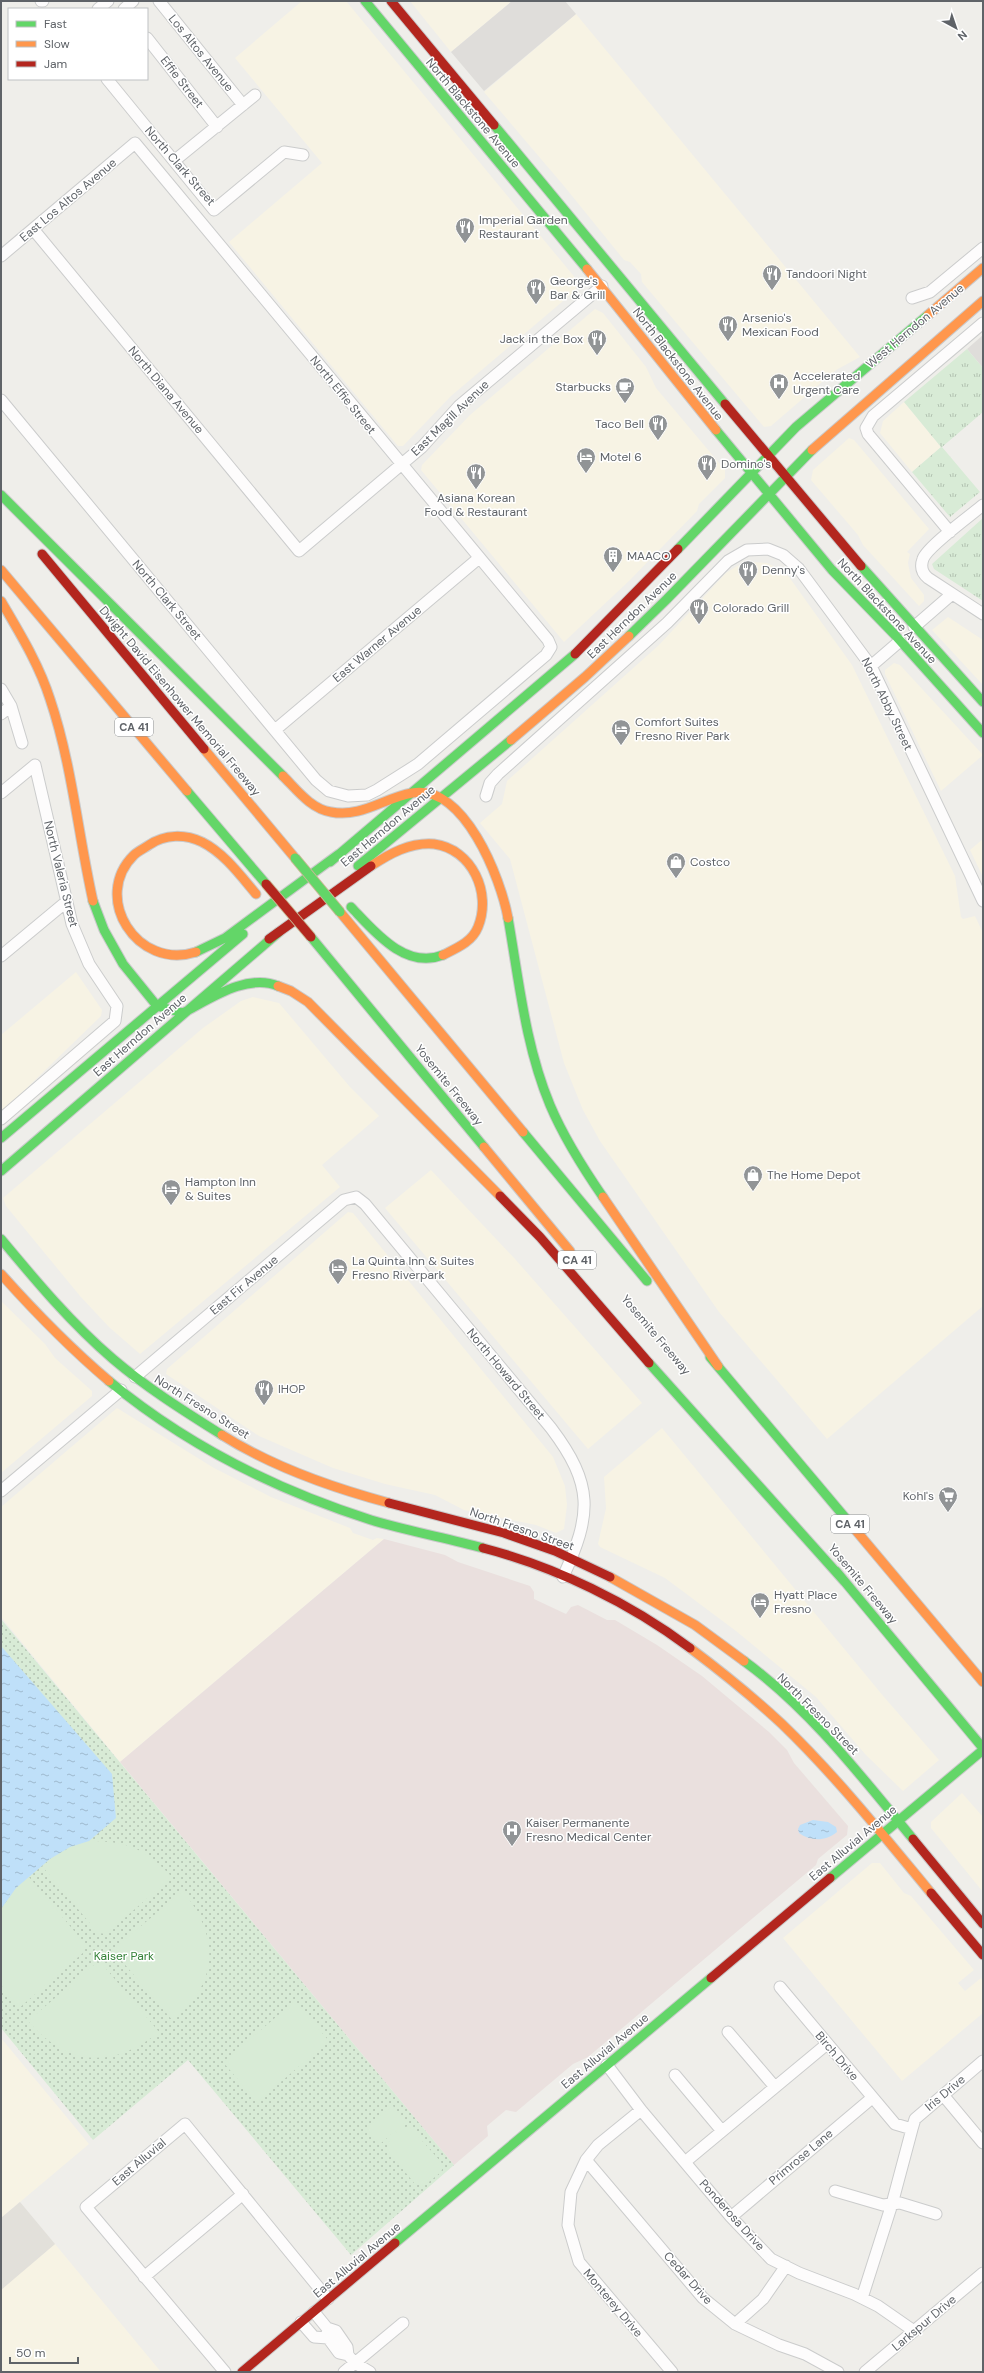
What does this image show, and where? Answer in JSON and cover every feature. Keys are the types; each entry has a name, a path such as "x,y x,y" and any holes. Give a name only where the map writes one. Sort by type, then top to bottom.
{"main road":[{"name":"North Blackstone Avenue","path":"365,1 602,286 673,378 768,494 843,582 900,641 983,733"},
{"name":"North Blackstone Avenue","path":"391,1 768,455 907,628 983,702"},
{"path":"545,218 560,222 579,243"},
{"name":"West Herndon Avenue","path":"759,464 819,407 983,268"},
{"path":"606,275 613,279 622,280"},
{"path":"602,286 606,284 614,287"},
{"path":"622,295 641,316 655,318"},
{"name":"West Herndon Avenue","path":"776,485 849,415 983,301"},
{"name":"East Herndon Avenue","path":"1,1138 412,793 581,648 759,464"},
{"name":"East Herndon Avenue","path":"1,1171 269,939 551,708 622,644 776,485"},
{"path":"1,495 310,803 334,814 353,814 371,809 396,796 412,793 421,792 449,802 472,830 488,856 499,879 508,907 534,1054 542,1085 558,1122 591,1180 718,1366"},
{"path":"1,505 22,529"},
{"name":"Dwight David Eisenhower Memorial Freeway","path":"37,548 139,668 295,858 718,1366"},
{"name":"Yosemite Freeway","path":"1,570 311,937 575,1256"},
{"path":"843,582 879,605 907,628"},
{"path":"1,601 30,651 50,698 64,749 96,909 112,946 157,1006 184,1013 232,988 258,982 283,986 308,1002 540,1236 666,1383 844,1582"},
{"path":"900,641 917,643 969,700 983,707"},
{"path":"139,668 282,828"},
{"path":"291,934 279,920 256,894 210,847 195,839 172,836 158,839 145,846 129,860 119,880 117,902 124,924 144,946 165,953 189,954 216,944 339,854"},
{"path":"269,939 349,881 395,851 410,846 438,846 460,855 476,871 481,883 484,898 482,917 470,938 454,951 428,959 403,953 392,946 349,905 326,878 314,863"},
{"path":"344,992 493,1158"},
{"name":"North Fresno Street","path":"1,1239 71,1320 135,1377 199,1422 241,1447 335,1488 369,1499 504,1533 572,1558 663,1605 715,1639 762,1674 827,1737 898,1820 983,1924"},
{"path":"1,1274 48,1324 121,1390 192,1440 259,1477 319,1503 365,1518 496,1552 563,1577 637,1614 685,1644 726,1674 763,1705 807,1747 881,1835 978,1944 983,1955"},
{"path":"48,1324 62,1325 121,1377 128,1379 135,1377"},
{"name":"CA 41","path":"718,1366 983,1682"},
{"name":"Yosemite Freeway","path":"676,1379 844,1582 960,1719 983,1749"},
{"path":"121,1390 130,1388 136,1389 186,1423 199,1422"},
{"name":"East Alluvial Avenue","path":"242,2372 983,1749"}],"street":[{"path":"99,8 108,1"},
{"path":"125,8 134,1"},
{"name":"Los Altos Avenue","path":"159,1 243,105"},
{"name":"Effie Street","path":"148,39 216,127"},
{"name":"North Clark Street","path":"108,80 214,210 284,152 302,155"},
{"path":"174,161 254,95"},
{"name":"East Los Altos Avenue","path":"1,256 135,143"},
{"name":"North Effie Street","path":"135,143 401,465 548,640 551,647 546,655 418,764 367,795 348,796 338,794"},
{"name":"North Diana Avenue","path":"33,229 299,551"},
{"path":"912,298 930,292 983,248"},
{"name":"East Magill Avenue","path":"299,551 422,447 459,406 602,286"},
{"path":"950,532 868,434 866,428 873,416 983,323"},
{"name":"North Clark Street","path":"1,400 322,787 338,794"},
{"path":"983,505 928,551 921,566 926,577 983,614"},
{"name":"North Abby Street","path":"486,796 490,783 498,774 667,623 728,561 739,554 760,549 776,552 792,561 871,666 983,901"},
{"name":"East Warner Avenue","path":"275,730 479,558"},
{"path":"907,628 952,594"},
{"path":"871,666 900,641"},
{"path":"1,689 11,706 22,743"},
{"path":"1,714 11,706"},
{"name":"North Valeria Street","path":"1,793 35,765 66,902 86,958 117,1006 115,1021 1,1119"},
{"path":"1,956 66,902"},
{"name":"East Fir Avenue","path":"135,1377 344,1200 356,1197"},
{"name":"North Howard Street","path":"356,1197 365,1204 551,1428 577,1470 584,1492 585,1502 582,1529 572,1558 563,1577"},
{"path":"1,1491 121,1390"},
{"name":"Birch Drive","path":"780,1987 895,2124 912,2129"},
{"path":"728,2032 775,2087"},
{"path":"685,2162 827,2044"},
{"name":"Iris Drive","path":"862,2298 892,2204 916,2119 983,2061"},
{"name":"Ponderosa Drive","path":"607,2065 641,2110 731,2217 771,2259 878,2306 914,2331"},
{"path":"675,2075 722,2131"},
{"path":"943,2095 983,2143"},
{"name":"Primrose Lane","path":"731,2217 872,2098"},
{"name":"Monterey Drive","path":"641,2110 598,2145 586,2160 571,2192 568,2225 579,2262 672,2372"},
{"name":"East Alluvial","path":"225,2372 86,2207 185,2124 328,2300"},
{"name":"Cedar Drive","path":"586,2160 703,2298 735,2324 778,2345 805,2354 838,2372"},
{"path":"835,2191 883,2205 900,2203 936,2214"},
{"path":"144,2277 243,2194"},
{"path":"735,2324 763,2299 786,2266"},
{"name":"Larkspur Drive","path":"865,2372 983,2273"},
{"path":"314,2312 327,2333"},
{"path":"301,2322 314,2337 327,2333 339,2335 347,2347 351,2359 370,2372"},
{"path":"344,2372 351,2359 403,2323"}],"shaded area":[{"path":"302,1 346,1 577,280 576,290 451,396 403,446 398,446 229,242 322,163 235,58"},
{"path":"410,1 512,1 451,52"},
{"path":"512,1 565,1 576,14 484,91 451,52"},
{"path":"576,14 860,357 836,370 771,426 764,427 642,282 641,274 630,262 624,260 564,186 484,92"},
{"path":"595,309 603,313 646,367 656,388 725,470 725,478 699,504 697,511 629,581 564,642 421,470 422,465 470,415"},
{"path":"983,335 983,368 967,349"},
{"path":"904,402 941,447 912,472 880,433 883,421"},
{"path":"849,438 854,440 929,529 907,552 910,554 908,563 911,578 924,595 924,601 919,606 863,545 858,535 811,480 813,470"},
{"path":"749,562 767,563 781,570 789,577 852,665 955,876 961,917 963,919 975,916 983,933 983,1306 827,1439 719,1312 600,1141 583,1110 564,1063 510,859 480,823 502,804 507,781 659,645 726,573 737,566"},
{"path":"948,617 983,640 983,685 932,630"},
{"path":"894,663 900,665 983,755 941,791 885,674 885,670"},
{"path":"983,839 983,877 970,850"},
{"path":"76,972 102,1010 101,1016 1,1113 1,1035"},
{"path":"253,997 279,1003 350,1087 379,1116 322,1165 340,1187 140,1354 109,1327 80,1296 6,1206 3,1198 203,1028 241,1001"},
{"path":"431,1170 515,1259 642,1403 588,1449 385,1208"},
{"path":"348,1212 353,1213 553,1457 565,1486 567,1505 564,1529 556,1533 536,1525 464,1510 435,1495 385,1484 333,1468 259,1436 166,1374 167,1369"},
{"path":"1,1301 45,1344 55,1358 92,1391 92,1396 1,1473"},
{"path":"117,1408 214,1468 271,1497 350,1528 353,1533 373,1540 377,1538 384,1539 120,1762 1,1617 1,1507"},
{"path":"662,1428 884,1697 939,1760 903,1791 866,1755 816,1697 736,1631 665,1578 600,1547 598,1544 606,1508 604,1477"},
{"name":"Kaiser Permanente Fresno Medical Center","path":"384,1539 445,1555 458,1562 530,1586 534,1592 534,1599 566,1614 571,1607 578,1605 607,1620 615,1620 657,1645 702,1676 769,1732 787,1750 794,1763 848,1826 847,1835 818,1859 816,1865 588,2057 573,2064 516,2112 506,2110 487,2126 488,2136 454,2165 120,1762"},
{"path":"962,1793 983,1817 983,1892 931,1828 931,1822"},
{"path":"872,1863 880,1863 904,1893 911,1896 974,1970 958,1983 965,1991 981,1978 983,1981 983,2013 902,2081 783,1938"},
{"path":"1,2038 89,2144 1,2218"},
{"path":"20,2202 55,2244 1,2290 1,2218"},
{"path":"55,2244 161,2372 1,2372 1,2289"}],"green space":[{"path":"967,349 983,368 983,412 942,447 980,492 950,517 912,472 941,447 904,402"},
{"path":"983,518 983,601 934,569 932,564"},
{"name":"Kaiser Park","path":"1,1619 454,2165 351,2255 188,2060 93,2140 1,2028"},
{"path":"89,1841 103,1841 135,1848 145,1853 163,1867 172,1877 106,1934 98,1933 42,1866 70,1847"},
{"path":"29,1877 85,1944 84,1952 18,2009 1,1985 1,1909 16,1888"},
{"path":"183,1891 195,1908 204,1925 208,1942 209,1959 206,1975 199,1991 188,2006 173,2021 116,1954 117,1946"},
{"path":"95,1964 103,1965 159,2032 142,2044 125,2052 108,2057 91,2058 74,2054 58,2047 43,2036 28,2021"},
{"path":"295,2001 329,2041 257,2102 223,2062"},
{"path":"393,2106 406,2122 380,2144 366,2128"},
{"path":"409,2126 441,2162 443,2167 441,2172 424,2186 415,2184 388,2151 389,2143 394,2135 401,2129"}],"water":[{"path":"1,1646 112,1774 116,1818 89,1841 70,1847 50,1859 16,1888 1,1909"},
{"path":"813,1820 828,1822 836,1827 837,1832 828,1838 823,1839 808,1838 799,1833 798,1829 800,1825"}],"traffic: fast":[{"path":"365,1 587,269"},
{"path":"494,125 725,404"},
{"path":"678,549 796,427 928,315"},
{"path":"716,430 832,570 895,635 983,733"},
{"path":"629,636 812,450"},
{"path":"1,495 283,776"},
{"path":"861,566 983,702"},
{"path":"330,862 575,654"},
{"path":"358,866 511,740"},
{"path":"187,791 266,884"},
{"path":"196,952 225,938 339,854"},
{"path":"295,858 340,912"},
{"path":"93,901 104,930 123,964 157,1006 183,1013 229,989 241,985 266,983 278,986"},
{"path":"351,907 380,937 403,953 416,957 429,958 443,955"},
{"path":"508,918 524,1012 534,1059 541,1082 555,1117 581,1164 603,1197"},
{"path":"1,1171 279,932"},
{"path":"1,1138 243,934"},
{"path":"311,937 484,1147"},
{"path":"523,1132 647,1281"},
{"path":"1,1239 68,1316 113,1359 152,1389 222,1435"},
{"path":"710,1357 853,1527"},
{"path":"649,1363 845,1582"},
{"path":"109,1381 138,1404 201,1445 233,1463 267,1479 336,1508 371,1520 483,1548"},
{"path":"836,1571 983,1748"},
{"path":"744,1661 791,1700 834,1744 913,1839"},
{"path":"830,1878 983,1750"},
{"path":"395,2243 711,1978"}],"traffic: slow":[{"path":"928,315 983,268"},
{"path":"587,269 716,430"},
{"path":"812,450 983,301"},
{"path":"1,570 187,791"},
{"path":"1,601 28,648 40,673 58,724 93,901"},
{"path":"511,740 585,677 629,636"},
{"path":"204,749 295,858"},
{"path":"283,776 311,803 331,812 342,813 362,810 402,795 412,793 431,794 448,803 463,818 477,837 497,881 508,918"},
{"path":"196,952 175,955 155,951 139,941 127,926 119,909 117,891 122,872 137,852 155,841 168,837 175,836 195,839 210,847 225,858 256,894"},
{"path":"371,866 400,850 425,844 434,844 447,848 459,854 468,863 476,875 480,887 482,914 478,927 472,937 464,944 443,955"},
{"path":"340,912 523,1132"},
{"path":"278,986 291,991 308,1002 500,1196"},
{"path":"484,1147 570,1251"},
{"path":"603,1197 718,1366"},
{"path":"1,1274 80,1356 109,1381"},
{"path":"222,1435 261,1457 303,1475 389,1503"},
{"path":"853,1527 983,1682"},
{"path":"610,1577 695,1625 744,1661"},
{"path":"690,1648 749,1694 802,1744 859,1806 931,1893"}],"traffic: jam":[{"path":"391,1 494,125"},
{"path":"725,404 861,566"},
{"path":"575,654 678,549"},
{"path":"42,554 204,749"},
{"path":"269,939 371,866"},
{"path":"266,884 311,937"},
{"path":"500,1196 540,1237 649,1363"},
{"path":"389,1503 504,1533 555,1551 610,1577"},
{"path":"483,1548 538,1565 591,1588 643,1616 690,1648"},
{"path":"913,1839 983,1924"},
{"path":"711,1978 830,1878"},
{"path":"931,1893 983,1955"},
{"path":"242,2372 395,2243"}],"place":[{"name":"Imperial Garden Restaurant","path":"465,244"},
{"name":"Tandoori Night","path":"772,291"},
{"name":"George's Bar & Grill","path":"536,305"},
{"name":"Arsenio's Mexican Food","path":"728,342"},
{"name":"Jack in the Box","path":"597,356"},
{"name":"Accelerated Urgent Care","path":"779,400"},
{"name":"Starbucks","path":"625,404"},
{"name":"Taco Bell","path":"658,441"},
{"name":"Motel 6","path":"586,474"},
{"name":"Domino's","path":"707,481"},
{"name":"Asiana Korean Food & Restaurant","path":"476,490"},
{"name":"MAACO","path":"613,573"},
{"name":"Denny's","path":"748,587"},
{"name":"Colorado Grill","path":"699,625"},
{"name":"Comfort Suites Fresno River Park","path":"621,746"},
{"name":"Costco","path":"676,879"},
{"name":"The Home Depot","path":"753,1192"},
{"name":"Hampton Inn & Suites","path":"171,1206"},
{"name":"La Quinta Inn & Suites Fresno Riverpark","path":"338,1285"},
{"name":"IHOP","path":"264,1406"},
{"name":"Kohl's","path":"948,1513"},
{"name":"Hyatt Place Fresno","path":"760,1619"},
{"name":"Kaiser Permanente Fresno Medical Center","path":"512,1847"}]}
